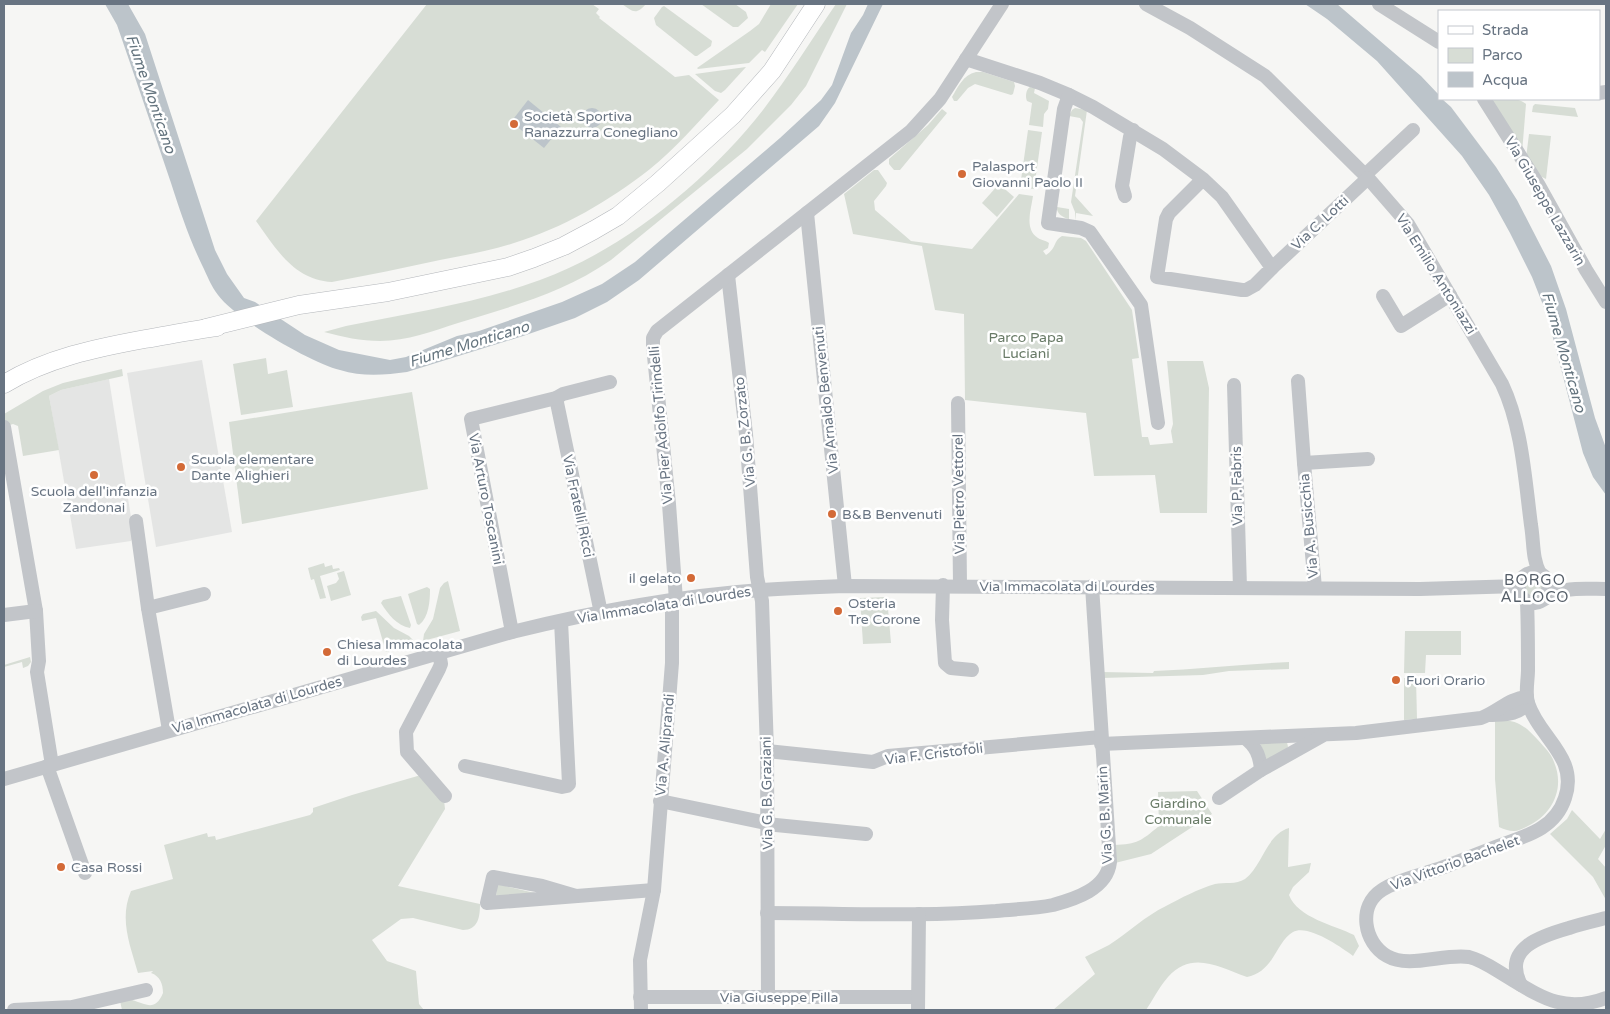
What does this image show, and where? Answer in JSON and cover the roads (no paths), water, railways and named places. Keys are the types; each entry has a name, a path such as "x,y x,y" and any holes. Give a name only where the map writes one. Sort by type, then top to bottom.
{"main road":[{"path":"697,148 770,53 803,4"},
{"path":"4,384 37,366 62,357 508,267 564,246 618,216 658,183 733,115 772,71 816,4"}],"street":[{"path":"1002,4 966,59 1069,94 1163,149 1203,179 1222,197 1272,268"},
{"name":"Via Emilio Antoniazzi","path":"1146,4 1190,28 1266,76 1367,176 1408,224 1502,384 1511,403 1516,422 1539,572 1549,590 1529,596"},
{"path":"1379,4 1438,41"},
{"name":"Via Pier Adolfo Tirindelli","path":"674,600 669,504 653,338 657,331 892,147 921,121 940,99 966,59"},
{"path":"1069,94 1064,109 1048,223 1082,228 1090,232 1140,305 1158,423"},
{"name":"Via Giuseppe Lazzarin","path":"1485,100 1538,184 1606,302"},
{"path":"1125,196 1122,186 1130,137 1133,130"},
{"name":"Via C. Lotti","path":"1203,179 1166,219 1157,277 1246,290 1255,285 1413,130"},
{"name":"Via Arnaldo Benvenuti","path":"807,214 845,586"},
{"name":"Via G. B. Zorzato","path":"728,275 746,434 757,577 760,590"},
{"path":"1383,296 1402,326 1450,295"},
{"name":"Via A. Busicchia","path":"1298,381 1314,588"},
{"name":"Via Arturo Toscanini","path":"512,632 471,419 556,398 563,394 610,382"},
{"name":"Via P. Fabris","path":"1234,385 1240,588"},
{"name":"Via Fratelli Ricci","path":"556,398 601,613"},
{"name":"Via Pietro Vettorel","path":"958,404 960,585"},
{"path":"4,426 36,611 39,662 37,672 50,765 85,874"},
{"name":"Via A. Busicchia","path":"1304,463 1368,459"},
{"path":"136,521 148,608 169,730"},
{"path":"1529,596 1523,577 1539,572"},
{"name":"Via Immacolata di Lourdes","path":"1539,572 1568,590"},
{"path":"943,585 942,620 946,663 951,668 972,670"},
{"name":"Via Immacolata di Lourdes","path":"4,779 512,632 674,600 760,590 845,586 960,585 1466,589 1529,596 1568,590 1606,589"},
{"name":"Via G. B. Marin","path":"767,913 960,914 1052,905 1096,887 1106,876 1110,862 1092,586"},
{"name":"Via G. B. Graziani","path":"760,590 762,601 767,751 768,997"},
{"path":"148,608 204,594"},
{"name":"Via Vittorio Bachelet","path":"1529,596 1528,700 1535,719 1563,759 1568,776 1563,805 1554,819 1542,829 1529,836 1386,887 1371,901 1366,921 1369,935 1374,945 1382,953 1393,959 1409,961 1469,957 1485,963 1548,1002 1580,1006 1606,998"},
{"name":"Via A. Aliprandi","path":"640,1003 640,960 654,890 672,663 674,600"},
{"path":"4,616 36,611"},
{"path":"465,766 562,786 569,784 561,621"},
{"path":"439,652 439,669 406,732 407,752 445,796"},
{"path":"1511,708 1528,672"},
{"path":"1101,740 1245,738 1382,730 1481,718 1511,708 1523,709 1528,700"},
{"path":"1511,708 1540,727"},
{"path":"1219,798 1261,770 1325,734"},
{"path":"1245,738 1253,744 1258,752 1261,770"},
{"name":"Via F. Cristofoli","path":"767,751 873,762 888,756 1101,740"},
{"path":"660,801 768,823 866,834"},
{"path":"576,896 542,886 493,877 487,903 654,890"},
{"path":"918,1004 919,914"},
{"path":"1521,985 1516,973 1517,960 1530,942 1547,934 1606,918"},
{"path":"15,1010 72,1007 146,990"},
{"name":"Via Giuseppe Pilla","path":"640,1003 768,997 918,1004"}],"water":[{"name":"Fiume Monticano","path":"105,4 128,4 145,34 215,250 227,274 244,298 255,302 305,335 339,350 390,360 406,357 457,336 479,331 562,302 602,284 635,262 780,138 821,100 832,85 851,33 868,4 883,4 835,103 819,126 639,280 607,302 575,318 407,372 374,375 348,372 311,359 256,327 227,305 218,295 209,280 189,235 117,25"},
{"name":"Fiume Monticano","path":"1305,4 1337,4 1421,76 1438,94 1438,100 1443,100 1451,107 1496,167 1517,200 1551,266 1566,309 1595,418 1606,448 1606,495 1593,477 1583,453 1547,315 1532,277 1489,195 1462,156 1377,61 1327,19"},
{"path":"528,100 561,127 544,148 511,122"},
{"path":"592,108 599,111 602,118 599,125 592,128 585,125 582,118 585,111"}],"place":[{"name":"Società Sportiva Ranazzurra Conegliano","path":"514,124"},
{"name":"Palasport Giovanni Paolo II","path":"962,174"},
{"name":"Scuola elementare Dante Alighieri","path":"181,467"},
{"name":"Scuola dell'infanzia Zandonai","path":"94,475"},
{"name":"B&B Benvenuti","path":"832,514"},
{"name":"il gelato","path":"691,578"},
{"name":"Osteria Tre Corone","path":"838,611"},
{"name":"Chiesa Immacolata di Lourdes","path":"327,652"},
{"name":"Fuori Orario","path":"1396,680"},
{"name":"Casa Rossi","path":"61,867"}],"district":[{"name":"BORGO ALLOCO","path":"1535,588"}],"park label":[{"name":"Parco Papa Luciani","path":"1026,346"},
{"name":"Giardino Comunale","path":"1178,812"}]}
